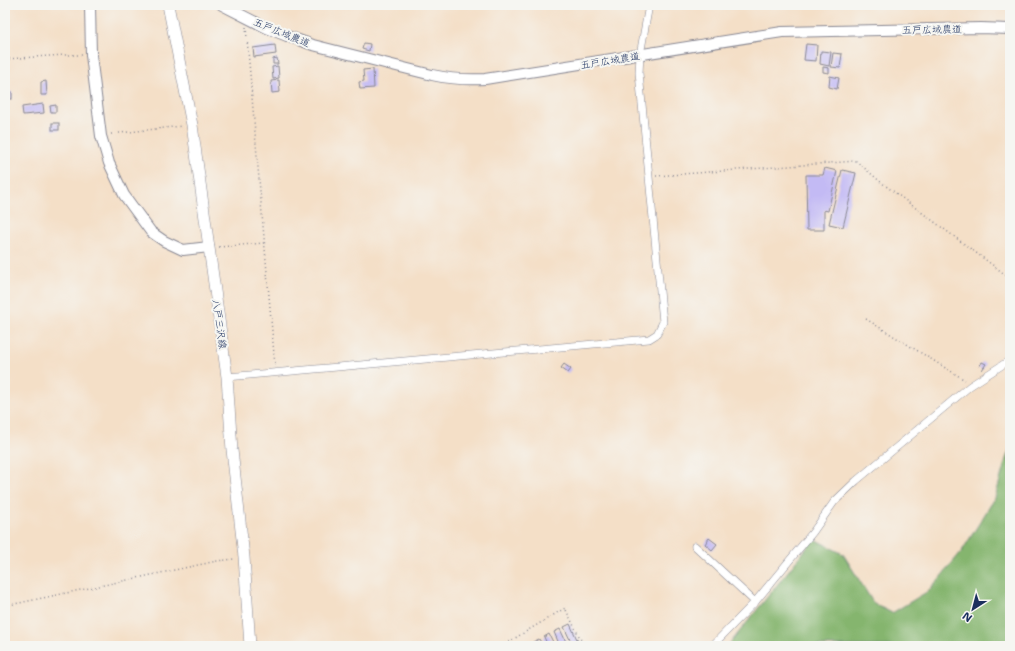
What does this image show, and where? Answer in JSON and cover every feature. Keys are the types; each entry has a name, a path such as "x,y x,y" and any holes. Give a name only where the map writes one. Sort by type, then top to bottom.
{"main road":[{"name":"八戸三沢線","path":"168,5 192,125 227,377 232,450 244,557 250,646"}],"street":[{"path":"90,5 91,56 101,136 109,163 124,195 151,232 164,241 183,250 209,247"},
{"name":"五戸広域農道","path":"222,5 287,36 313,45 449,78 485,79 782,32 973,28 1010,29"},
{"path":"227,377 648,338 657,334 663,322 639,73 640,55 649,5"},
{"path":"712,646 755,602 813,532 834,502 856,481 970,386 1010,360"},
{"path":"695,546 755,602"}],"path":[{"path":"245,17 276,372"},
{"path":"5,60 65,55 91,56"},
{"path":"101,136 192,125"},
{"path":"648,177 856,161 882,183 1010,278"},
{"path":"209,247 264,243"},
{"path":"866,319 966,380 970,386"},
{"path":"5,606 217,561 244,557"},
{"path":"502,646 565,608 584,646"}],"green space":[{"path":"1010,448 1010,644 1001,641 981,642 979,646 728,646 814,539 843,554 874,604 892,613 930,590 962,551 995,498"}],"building":[{"path":"364,43 370,44 369,51 362,49"},
{"path":"806,44 817,45 816,61 804,60"},
{"path":"275,45 276,54 254,57 253,48"},
{"path":"821,51 831,52 829,66 820,64"},
{"path":"833,53 842,54 840,68 831,67"},
{"path":"277,58 278,64 273,64 273,59"},
{"path":"278,66 279,78 273,79 272,67"},
{"path":"823,67 829,68 829,73 823,72"},
{"path":"373,69 374,88 360,89 359,82 364,81 363,70"},
{"path":"830,76 839,78 837,89 829,87"},
{"path":"279,80 280,92 272,93 271,81"},
{"path":"46,81 47,95 41,95 41,82"},
{"path":"5,92 12,92 12,99 5,99"},
{"path":"43,104 44,113 23,115 22,107"},
{"path":"56,105 56,112 51,112 50,106"},
{"path":"5,110 7,110 8,118 5,118"},
{"path":"52,123 59,123 59,130 52,130"},
{"path":"825,168 837,171 828,211 824,210 824,230 807,230 806,175 823,175"},
{"path":"842,170 856,173 843,227 829,224"},
{"path":"982,362 986,364 982,370 979,367"},
{"path":"564,364 571,369 568,373 561,368"},
{"path":"709,538 717,544 712,550 705,544"},
{"path":"570,624 580,646 573,646 564,627"},
{"path":"560,629 568,646 560,646 554,632"},
{"path":"549,634 555,646 548,646 544,637"},
{"path":"539,639 543,646 535,646 533,642"}]}
